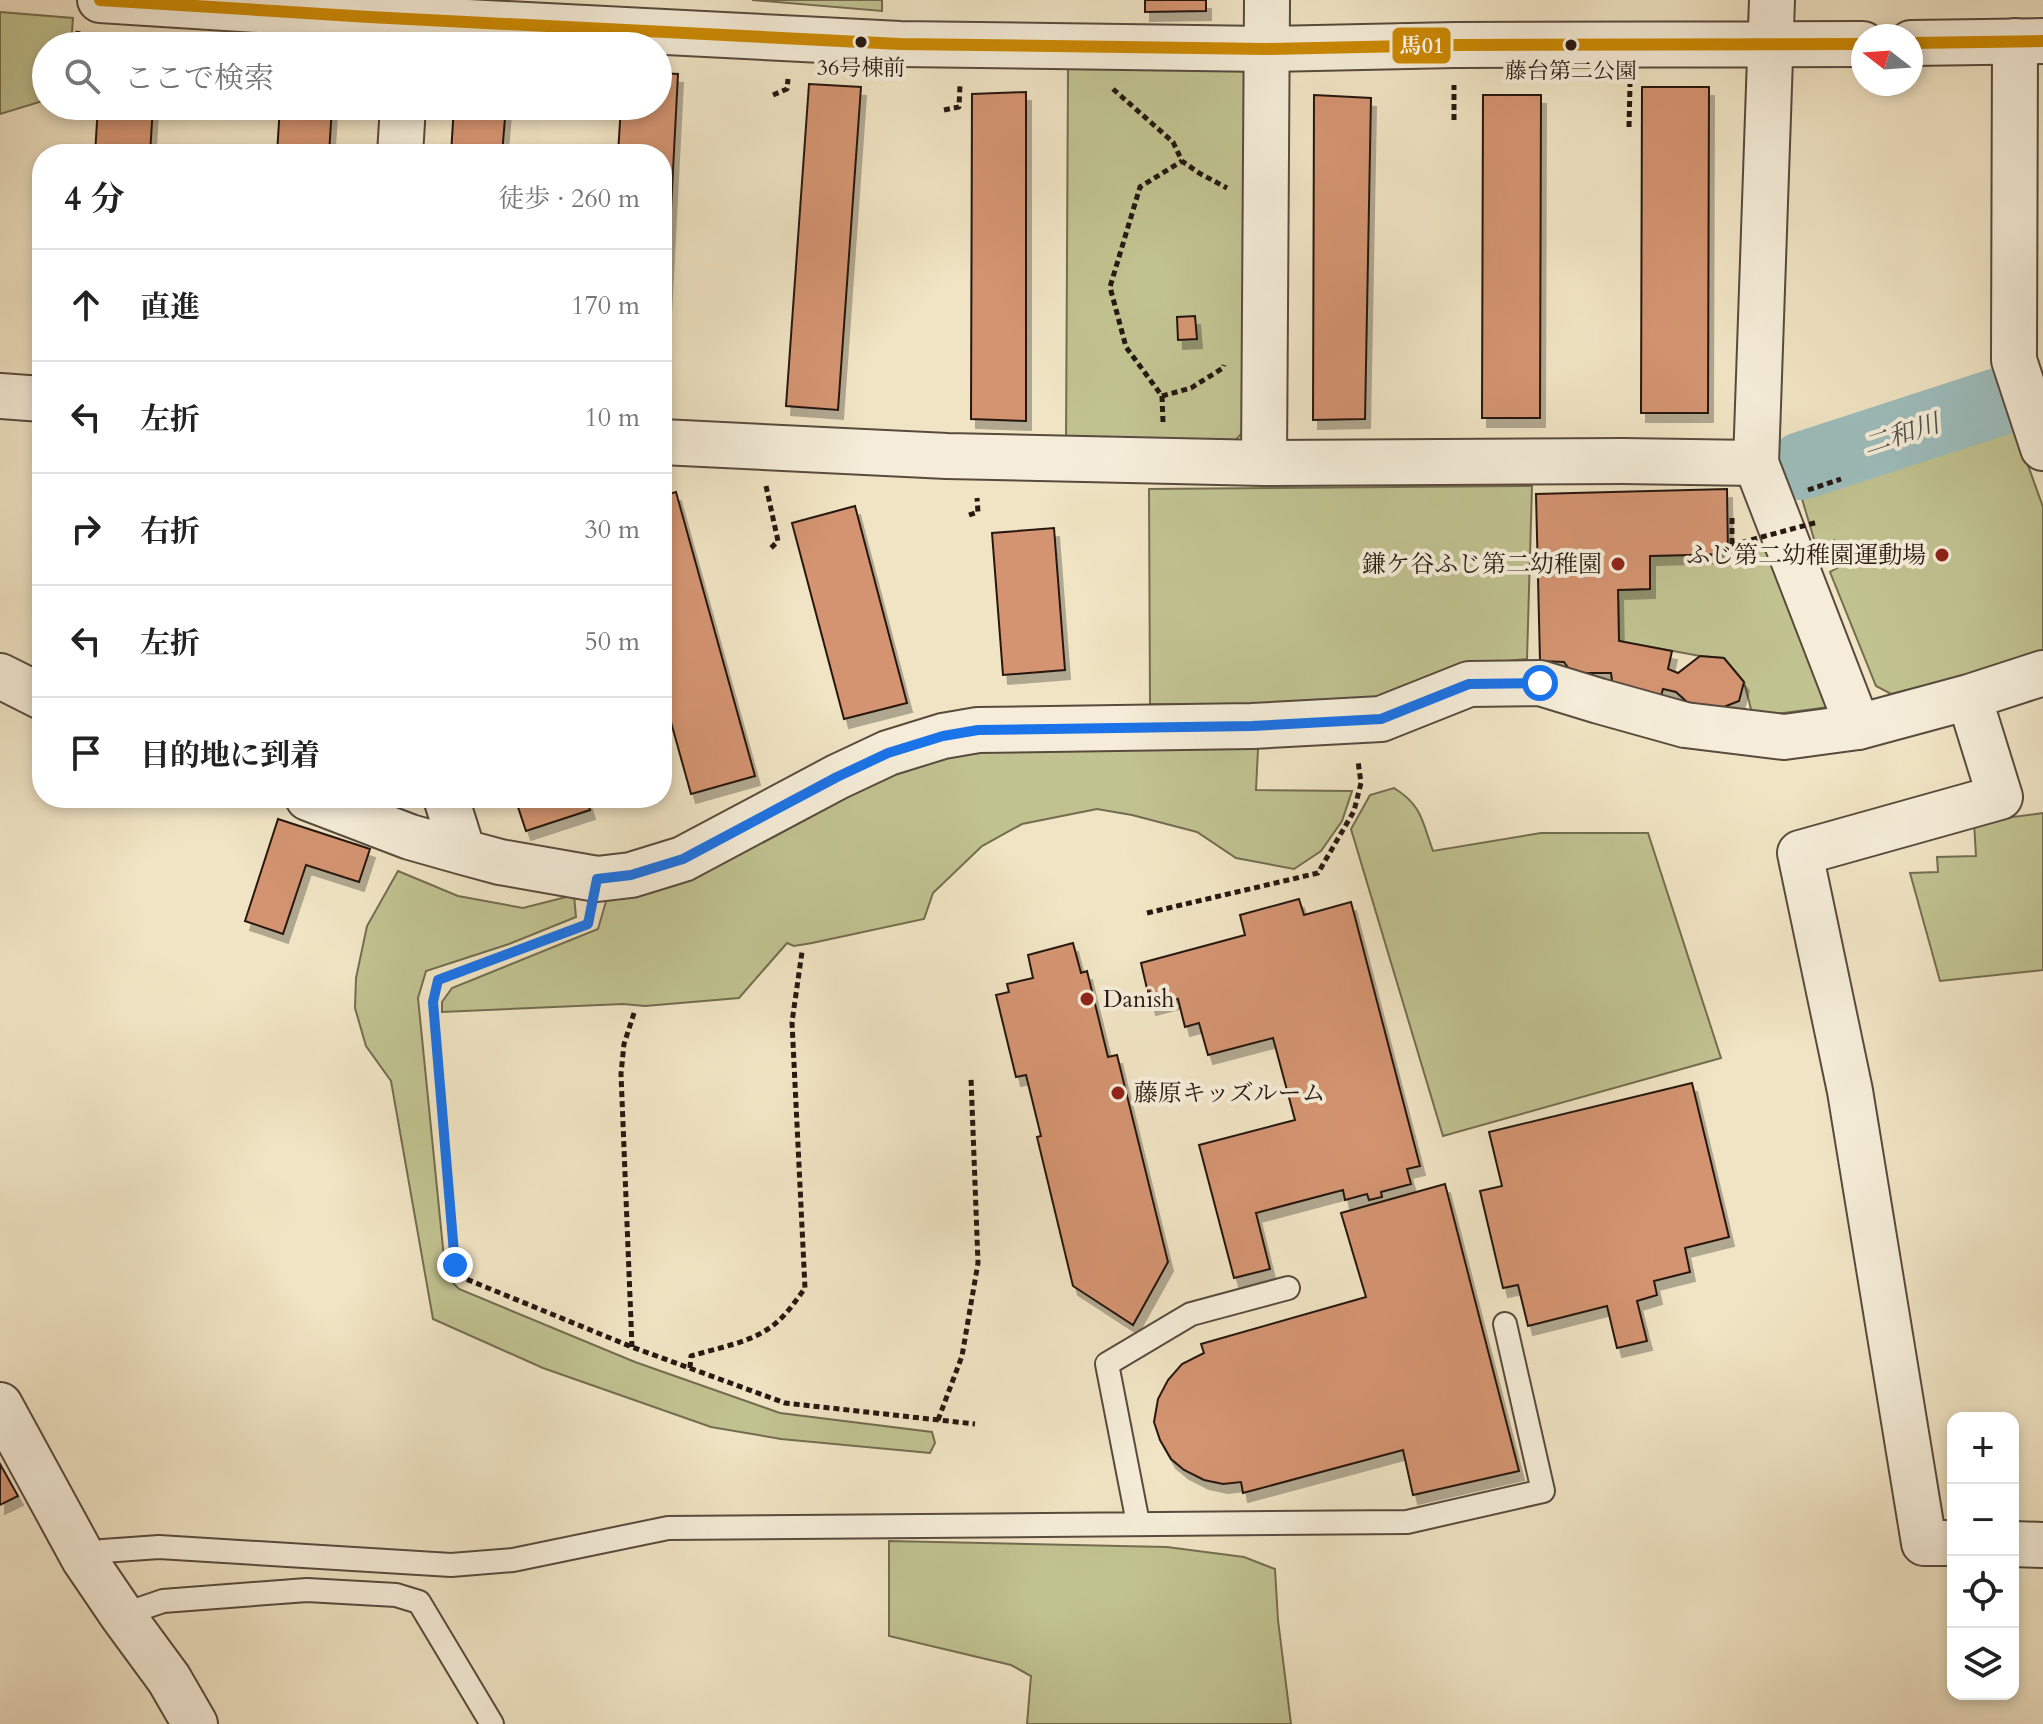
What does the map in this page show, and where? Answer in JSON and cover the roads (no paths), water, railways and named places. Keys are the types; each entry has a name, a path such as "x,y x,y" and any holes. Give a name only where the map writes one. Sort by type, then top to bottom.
{"street":[{"path":"100,0 409,22 632,32"},
{"path":"1264,463 1267,0"},
{"path":"1772,0 1756,463 1858,727"},
{"path":"672,34 900,44 1266,49 1851,44"},
{"path":"1923,43 2029,41 2014,360 2036,429"},
{"path":"401,144 402,120"},
{"path":"0,396 32,398"},
{"path":"672,443 947,456 1264,463 1756,463"},
{"path":"334,808 410,837 500,862 597,879 631,875 683,859 888,753 943,736 978,730 1252,726 1381,719 1469,684 1540,683 1685,725 1784,737 1858,727 2043,673"},
{"path":"0,676 32,692"},
{"path":"1947,1543 1924,1543 1850,1091 1800,853 2000,797 1969,697"},
{"path":"449,808 463,852"},
{"path":"0,1405 84,1559 169,1679 195,1724"},
{"path":"2019,1544 2043,1545"}],"lane":[{"path":"1138,1523 1107,1364 1191,1314 1288,1288"},
{"path":"84,1559 103,1551 159,1547 451,1565 513,1560 668,1528 1407,1522 1543,1491 1505,1324"},
{"path":"122,1615 163,1601 307,1590 396,1595 419,1602 492,1724"}],"waterway":[{"name":"二和川","path":"1801,466 2001,401"}],"place":[{"name":"36号棟前","path":"861,42"},
{"name":"藤台第二公園","path":"1571,45"},
{"name":"ふじ第二幼稚園運動場","path":"1942,555"},
{"name":"鎌ケ谷ふじ第二幼稚園","path":"1618,564"},
{"name":"Danish","path":"1087,999"},
{"name":"藤原キッズルーム","path":"1118,1093"}]}
